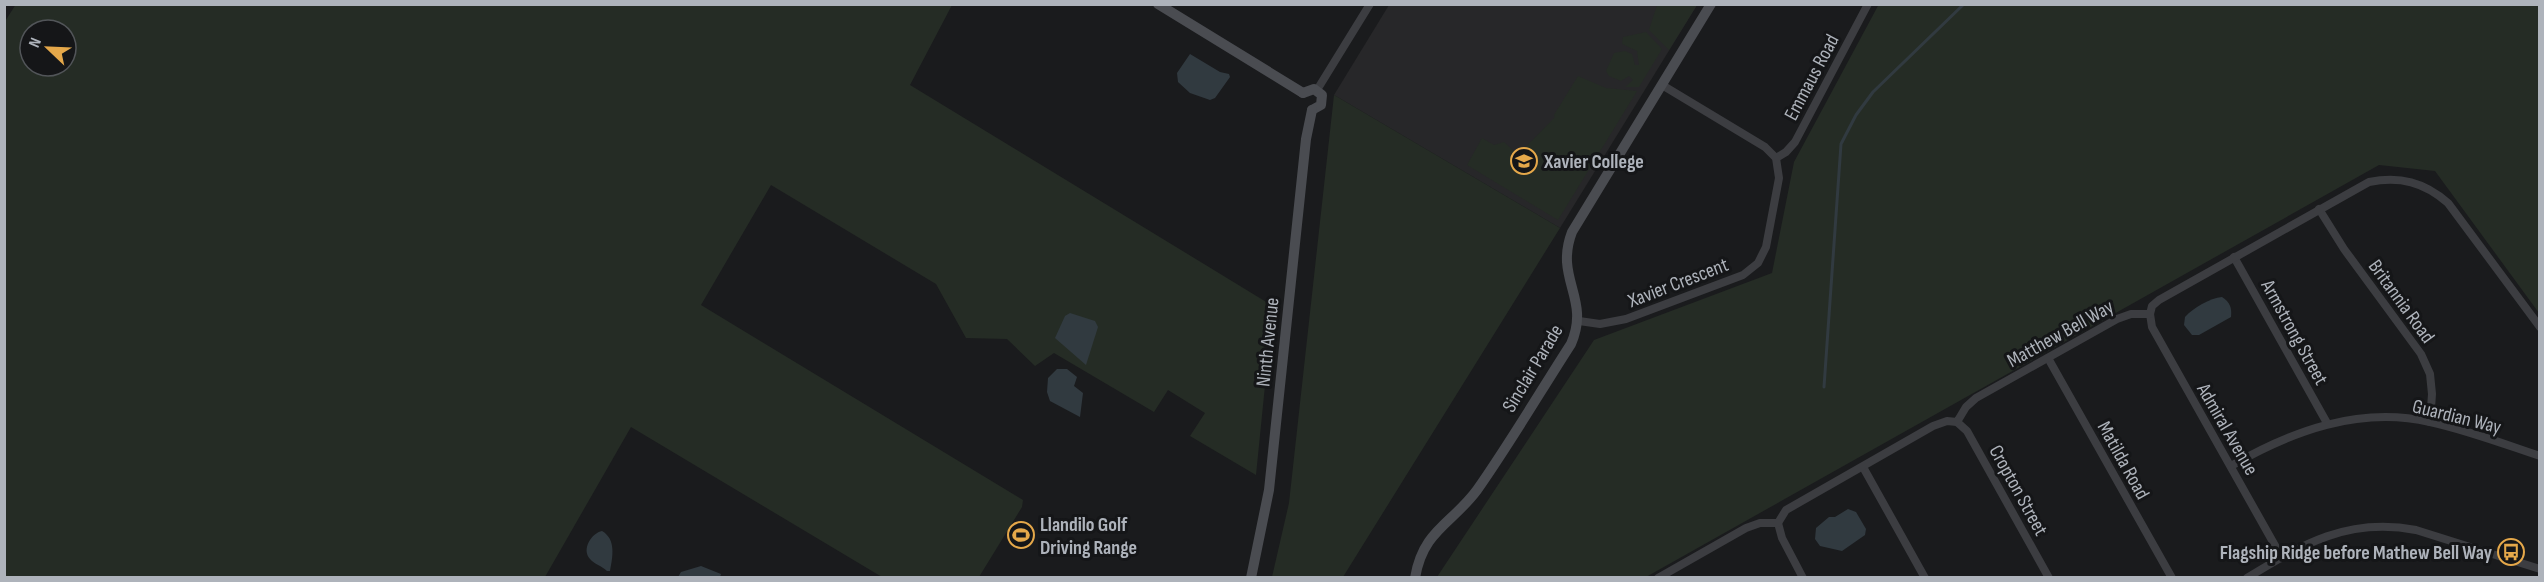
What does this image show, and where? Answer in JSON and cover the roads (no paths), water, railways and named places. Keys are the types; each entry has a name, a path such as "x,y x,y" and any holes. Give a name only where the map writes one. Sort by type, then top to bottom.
{"main road":[{"path":"1158,4 1304,93"},
{"name":"Sinclair Parade","path":"1415,578 1427,543 1477,490 1571,344 1579,321 1576,297 1566,263 1568,243 1579,219 1711,4"},
{"path":"1311,89 1317,90 1322,95 1322,102 1318,108 1312,110 1304,105 1302,99 1304,93 1311,89"},
{"name":"Ninth Avenue","path":"1251,578 1269,490 1306,139 1312,110"}],"street":[{"path":"1317,90 1370,4"},
{"name":"Emmaus Road","path":"1776,158 1796,142 1868,4"},
{"path":"1662,85 1765,147 1776,158"},
{"name":"Xavier Crescent","path":"1579,321 1600,324 1626,319 1743,275 1751,269 1762,255 1769,238 1779,178 1776,158"},
{"path":"2150,314 2152,306 2159,300 2369,182 2382,180 2410,181 2429,188 2448,203 2540,327"},
{"name":"Britannia Road","path":"2319,209 2344,249 2421,354 2430,374 2432,394 2430,422"},
{"name":"Armstrong Street","path":"2234,257 2327,423"},
{"name":"Matthew Bell Way","path":"1957,422 1966,407 1976,398 2124,316 2138,313 2150,314"},
{"name":"Admiral Avenue","path":"2150,314 2152,327 2282,558"},
{"name":"Matilda Road","path":"2048,358 2172,578"},
{"name":"Guardian Way","path":"2230,466 2284,438 2327,423 2375,418 2430,422 2540,456"},
{"path":"1803,578 1782,538 1778,523 1786,510 1933,426 1947,421 1957,422"},
{"name":"Cropton Street","path":"1957,422 1967,431 2049,578"},
{"path":"1863,467 1925,578"},
{"path":"1658,578 1746,528 1760,523 1778,523"},
{"path":"2247,578 2282,558 2336,533 2383,525 2416,530 2539,567"}],"waterway":[{"path":"1824,387 1841,144 1856,115 1873,92 1964,4"}],"place":[{"name":"Xavier College","path":"1524,161"},
{"name":"Llandilo Golf Driving Range","path":"1021,535"},
{"name":"Flagship Ridge before Mathew Bell Way","path":"2511,552"}]}
